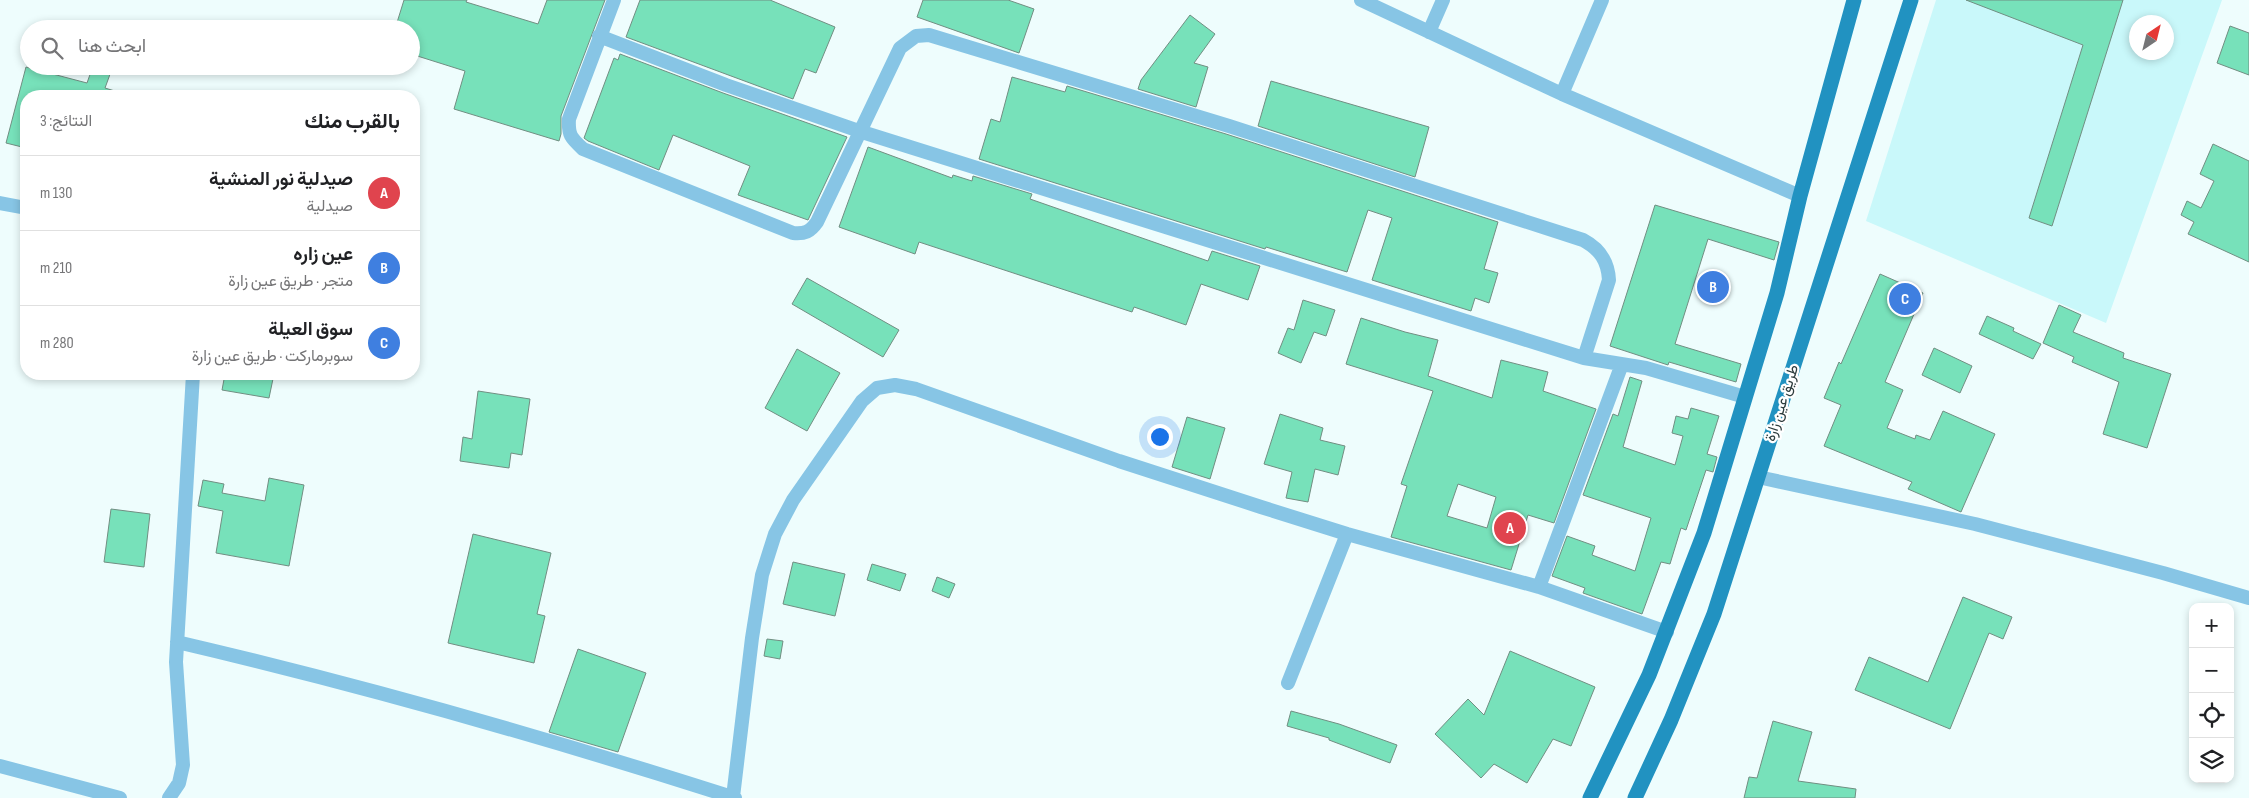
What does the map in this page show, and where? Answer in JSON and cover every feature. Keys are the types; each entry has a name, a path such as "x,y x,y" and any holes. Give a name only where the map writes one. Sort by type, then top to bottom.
{"main road":[{"path":"1590,798 1630,719 1667,632 1704,533 1776,293 1800,196 1854,0"},
{"name":"طريق عين زارة","path":"1635,798 1695,664 1716,606 1911,0"}],"street":[{"path":"614,0 569,118 568,132 574,141 583,149 793,234 803,234 811,230 818,222 900,48 910,39 922,34 935,36 1219,123 1583,240 1597,249 1606,263 1609,280 1584,358"},
{"path":"1361,0 1562,94 1800,196"},
{"path":"1429,32 1443,0"},
{"path":"1562,94 1602,0"},
{"path":"599,36 726,85 862,132 1584,358 1646,368 1745,397"},
{"path":"0,203 20,207"},
{"path":"1539,587 1622,364"},
{"path":"169,798 179,783 183,765 176,684 177,642 193,380"},
{"path":"177,642 366,689 664,775 734,798 752,638 762,575 774,534 792,500 862,401 877,388 895,385 916,389 1119,461 1347,534 1539,587 1667,632"},
{"path":"1758,478 1975,524 2163,573 2249,598"},
{"path":"1288,683 1347,534"},
{"path":"0,766 120,798"}],"shaded area":[{"path":"1936,0 2222,0 2106,323 1866,221"}],"building":[{"path":"404,0 467,0 466,2 538,24 547,0 605,0 561,116 559,141 454,109 465,71 420,57 420,20 398,20"},
{"path":"640,0 770,0 835,27 816,73 805,69 793,99 626,37"},
{"path":"923,0 1008,0 1034,9 1019,53 917,17"},
{"path":"1966,0 2123,0 2052,226 2029,218 2083,45"},
{"path":"1190,15 1215,34 1194,63 1208,67 1196,107 1138,89 1141,80"},
{"path":"2230,26 2249,33 2249,75 2217,63"},
{"path":"620,54 847,137 808,220 738,195 750,166 673,135 659,170 584,138 614,58 618,60"},
{"path":"24,75 56,75 87,83 90,75 110,75 105,88 112,90 20,90 20,146 6,143"},
{"path":"1012,77 1065,92 1067,86 1226,134 1498,222 1484,269 1498,273 1489,303 1475,298 1471,311 1372,280 1392,218 1368,210 1347,272 1266,247 1265,249 979,159 991,119 1000,122"},
{"path":"1271,81 1429,127 1415,177 1258,126"},
{"path":"2213,144 2249,161 2249,262 2188,234 2194,222 2181,215 2187,201 2201,208 2214,181 2200,174"},
{"path":"868,147 952,178 953,175 972,181 973,176 1032,194 1030,199 1208,261 1212,251 1260,266 1248,300 1201,284 1186,325 1134,307 1132,312 919,242 915,254 839,227"},
{"path":"1655,205 1779,242 1774,260 1708,239 1675,344 1741,364 1736,382 1669,362 1668,365 1610,346"},
{"path":"1880,274 1923,293 1885,382 1903,390 1887,428 1915,439 1916,435 1930,440 1943,411 1995,434 1961,512 1908,489 1912,482 1824,446 1841,405 1824,398"},
{"path":"807,278 899,330 883,357 792,304"},
{"path":"1303,300 1335,310 1326,336 1314,332 1301,363 1278,353 1288,328 1294,330"},
{"path":"2059,305 2081,315 2073,332 2124,353 2123,358 2171,374 2147,448 2103,434 2119,382 2072,362 2074,357 2043,343"},
{"path":"1987,316 2014,328 2013,331 2041,344 2033,359 1979,334"},
{"path":"1361,318 1438,340 1428,376 1492,398 1501,360 1548,372 1543,391 1596,409 1554,523 1528,515 1511,570 1391,537 1407,486 1401,484 1433,391 1346,364","holes":["1458,484 1496,497 1487,528 1447,516"]},
{"path":"1934,348 1972,366 1960,393 1922,375"},
{"path":"797,349 840,373 807,431 765,408"},
{"path":"1630,377 1642,381 1623,447 1675,465 1683,436 1672,433 1676,416 1688,419 1691,408 1719,416 1707,454 1717,457 1713,472 1706,470 1686,530 1681,528 1670,564 1661,562 1642,614 1583,593 1585,588 1552,576 1567,536 1595,546 1592,555 1635,571 1651,518 1583,495 1613,414 1618,416"},
{"path":"224,380 273,380 269,398 222,390"},
{"path":"478,391 530,399 522,455 511,453 509,468 460,461 463,437 472,439"},
{"path":"1280,414 1323,428 1320,440 1345,446 1338,475 1315,469 1308,502 1286,498 1292,472 1264,464"},
{"path":"1187,417 1225,428 1210,479 1172,467"},
{"path":"269,478 304,485 289,566 216,553 223,511 198,506 203,480 224,484 222,493 265,501"},
{"path":"111,509 150,514 144,567 104,562"},
{"path":"473,534 551,553 537,614 545,616 534,663 448,643"},
{"path":"793,562 845,574 835,616 783,604"},
{"path":"872,564 906,574 900,591 867,580"},
{"path":"937,577 955,584 949,598 932,591"},
{"path":"1963,597 2012,617 2003,639 1989,633 1950,729 1855,690 1869,657 1928,682"},
{"path":"767,639 783,641 780,659 764,656"},
{"path":"578,649 646,673 618,752 549,732"},
{"path":"1510,651 1595,687 1571,746 1553,739 1527,783 1494,764 1481,778 1435,734 1468,699 1484,715"},
{"path":"1291,711 1339,724 1397,745 1390,763 1329,740 1329,738 1287,726"},
{"path":"1773,721 1812,732 1798,781 1856,789 1855,798 1744,798 1749,777 1757,778"}],"place":[{"name":"عين زاره","path":"1713,287"},
{"name":"سوق العيلة","path":"1905,299"},
{"name":"صيدلية نور المنشية","path":"1510,528"}]}
